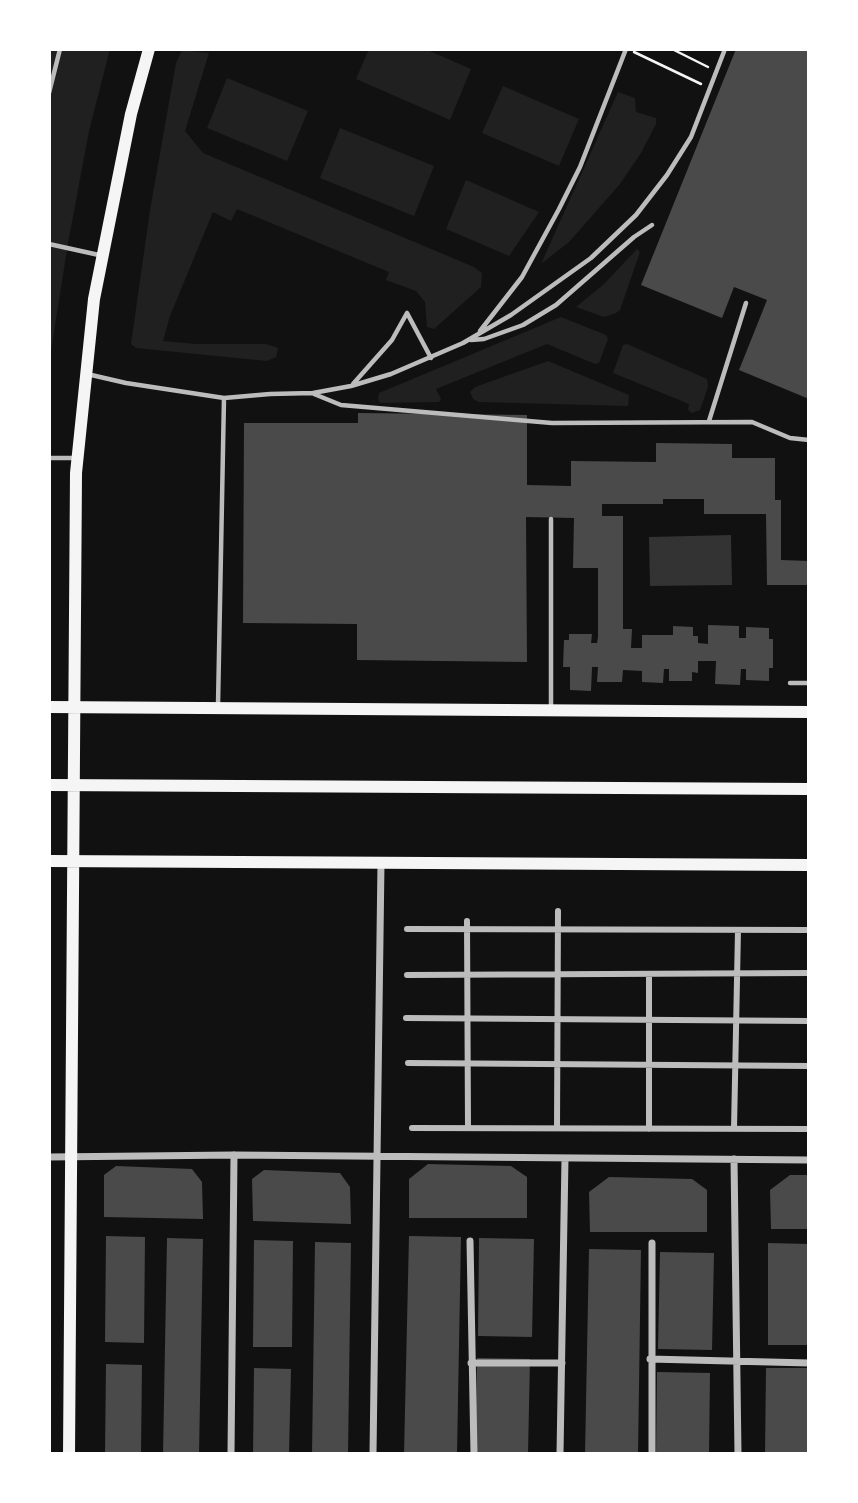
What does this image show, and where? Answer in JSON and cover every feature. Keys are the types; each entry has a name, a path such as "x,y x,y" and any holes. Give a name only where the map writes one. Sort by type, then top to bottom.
{"main road":[{"path":"69,1454 77,458 94,299 131,114 149,49"},
{"path":"49,707 809,712"},
{"path":"49,785 809,789"},
{"path":"49,860 809,865"}],"street":[{"path":"373,1454 382,863"},
{"path":"557,1128 558,911"},
{"path":"467,920 468,1128"},
{"path":"407,929 809,930"},
{"path":"734,1129 738,930"},
{"path":"407,975 809,973"},
{"path":"649,974 649,1129"},
{"path":"406,1018 809,1021"},
{"path":"408,1063 809,1066"},
{"path":"412,1128 809,1129"},
{"path":"231,1454 234,1155"},
{"path":"49,1157 234,1155 809,1160"},
{"path":"560,1454 565,1158"},
{"path":"734,1160 738,1454"},
{"path":"470,1241 474,1454"},
{"path":"652,1243 652,1454"},
{"path":"650,1359 737,1359 809,1363"},
{"path":"471,1363 562,1363"}],"lane":[{"path":"49,93 60,49"},
{"path":"478,334 522,277 559,209 580,167 627,49"},
{"path":"87,374 126,383 224,398 313,393 351,386 391,374 466,341 511,315 591,258 636,215 667,175 691,137 725,49"},
{"path":"466,341 484,339 523,325 556,305 634,237 652,225"},
{"path":"49,244 103,255"},
{"path":"709,421 746,303"},
{"path":"351,386 392,340 407,313 431,358"},
{"path":"313,393 341,405 552,423 752,422 790,438 809,440"},
{"path":"218,708 224,398"},
{"path":"49,458 77,458"},
{"path":"551,519 551,710"},
{"path":"790,683 809,684"}],"path":[{"path":"627,49 710,89"},
{"path":"671,49 717,72"}],"shaded area":[{"path":"49,49 110,49 89,131 49,364"},
{"path":"369,49 425,49 471,69 450,120 356,79"},
{"path":"182,50 209,53 185,131 203,153 474,267 482,273 481,287 434,329 427,327 425,302 416,291 386,280 389,272 237,209 231,221 213,212 170,316 163,341 266,344 278,348 276,357 267,361 136,348 131,344 150,210 176,63"},
{"path":"227,78 308,111 287,161 207,128"},
{"path":"503,86 579,119 559,166 482,133"},
{"path":"618,92 635,98 636,112 656,118 656,124 620,184 569,242 541,264"},
{"path":"340,128 434,166 414,216 320,178"},
{"path":"466,180 539,212 509,256 446,229"},
{"path":"637,249 640,252 620,310 604,317 576,307 605,283"},
{"path":"561,317 606,335 608,339 599,363 595,364 547,344 436,389 441,399 439,402 380,403 378,399 379,393"},
{"path":"627,344 707,379 708,387 700,410 692,413 688,410 689,404 613,373 623,345"},
{"path":"548,361 629,395 628,406 479,402 473,399 470,392 475,387"},
{"path":"731,535 732,585 650,586 649,537"}],"building":[{"path":"736,49 809,49 809,399 739,370 767,300 734,287 722,318 641,285"},
{"path":"358,413 527,415 527,485 571,486 571,461 656,462 656,443 732,444 732,458 775,458 775,500 781,500 781,560 809,561 809,585 767,585 766,514 704,514 704,499 663,499 663,504 602,504 602,516 623,516 623,629 632,629 631,648 642,648 642,635 673,635 673,626 693,627 693,636 698,636 698,643 708,644 708,625 739,626 739,638 746,638 746,627 769,628 769,639 773,639 773,668 769,668 769,681 746,680 746,669 741,669 740,685 715,684 716,661 698,661 698,673 692,672 692,681 669,681 669,669 664,669 663,683 642,682 642,671 623,670 622,682 597,682 598,667 592,667 591,691 570,690 570,667 563,667 564,640 569,640 569,634 592,634 591,643 597,643 598,637 598,568 573,568 574,518 526,517 527,662 357,660 357,624 243,623 244,423 358,423"},
{"path":"428,1164 511,1166 527,1177 527,1218 409,1218 409,1179"},
{"path":"116,1166 192,1169 202,1182 203,1219 104,1217 104,1175"},
{"path":"264,1170 340,1173 350,1187 351,1224 253,1221 252,1179"},
{"path":"790,1175 809,1175 809,1229 771,1229 770,1190"},
{"path":"609,1177 692,1179 707,1190 707,1232 590,1232 589,1192"},
{"path":"106,1236 145,1237 144,1343 105,1342"},
{"path":"409,1236 461,1237 457,1454 404,1454"},
{"path":"167,1238 203,1239 199,1454 163,1454"},
{"path":"479,1238 534,1239 532,1337 478,1336"},
{"path":"254,1240 293,1241 292,1347 253,1347"},
{"path":"315,1242 351,1243 348,1454 312,1454"},
{"path":"768,1243 809,1244 809,1345 768,1345"},
{"path":"589,1249 641,1250 638,1454 585,1454"},
{"path":"660,1252 714,1253 712,1350 658,1349"},
{"path":"477,1358 530,1359 528,1454 475,1454"},
{"path":"106,1364 142,1365 141,1454 105,1454"},
{"path":"254,1368 291,1369 289,1454 253,1454"},
{"path":"766,1368 809,1368 809,1454 765,1454"},
{"path":"657,1372 710,1373 709,1454 656,1454"}]}
